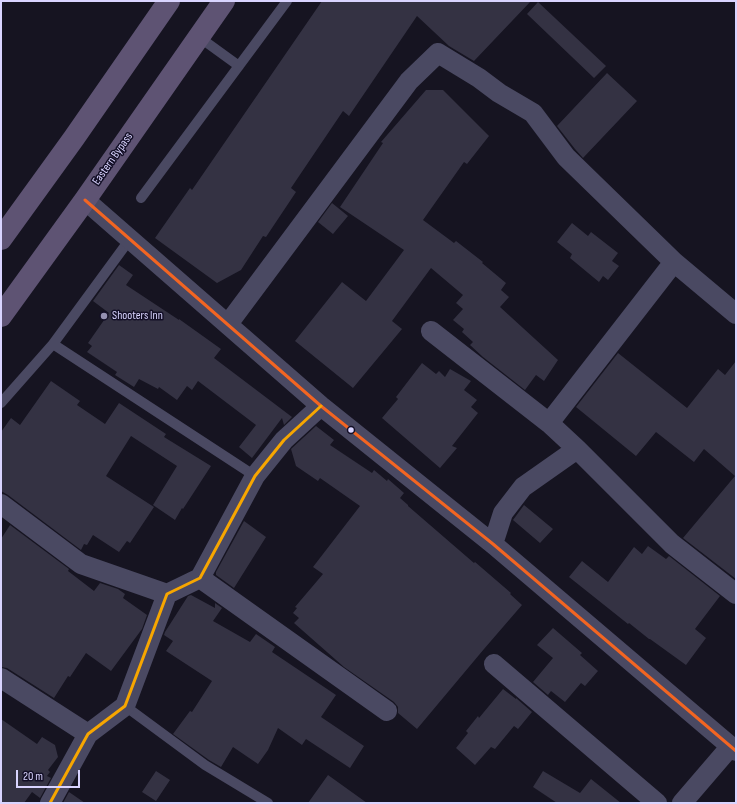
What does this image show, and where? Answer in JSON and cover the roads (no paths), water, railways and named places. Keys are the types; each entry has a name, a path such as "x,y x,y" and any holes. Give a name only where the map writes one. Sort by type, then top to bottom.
{"main road":[{"path":"1,239 74,138 169,1"},
{"name":"Eastern Bypass","path":"1,316 85,200 224,1"}],"street":[{"path":"228,324 409,81 438,53 532,113 566,157 674,262 736,314"},
{"path":"85,200 321,406 493,544 733,748 682,803"},
{"path":"549,424 674,262"},
{"path":"431,331 549,424 577,448 672,544 736,594"},
{"path":"50,803 88,734 125,706 167,594 200,578 254,476 284,440 321,406"},
{"path":"493,544 503,513 523,487 577,448"},
{"path":"1,504 81,564 167,594"},
{"path":"200,578 387,711"},
{"path":"494,664 657,803"},
{"path":"1,678 88,734"}],"lane":[{"path":"142,198 287,1"},
{"path":"199,37 239,66"},
{"path":"1,403 53,344 130,239"},
{"path":"53,344 254,476"},
{"path":"125,706 206,765 268,803"}],"place":[{"name":"Shooters Inn","path":"104,316"}]}
